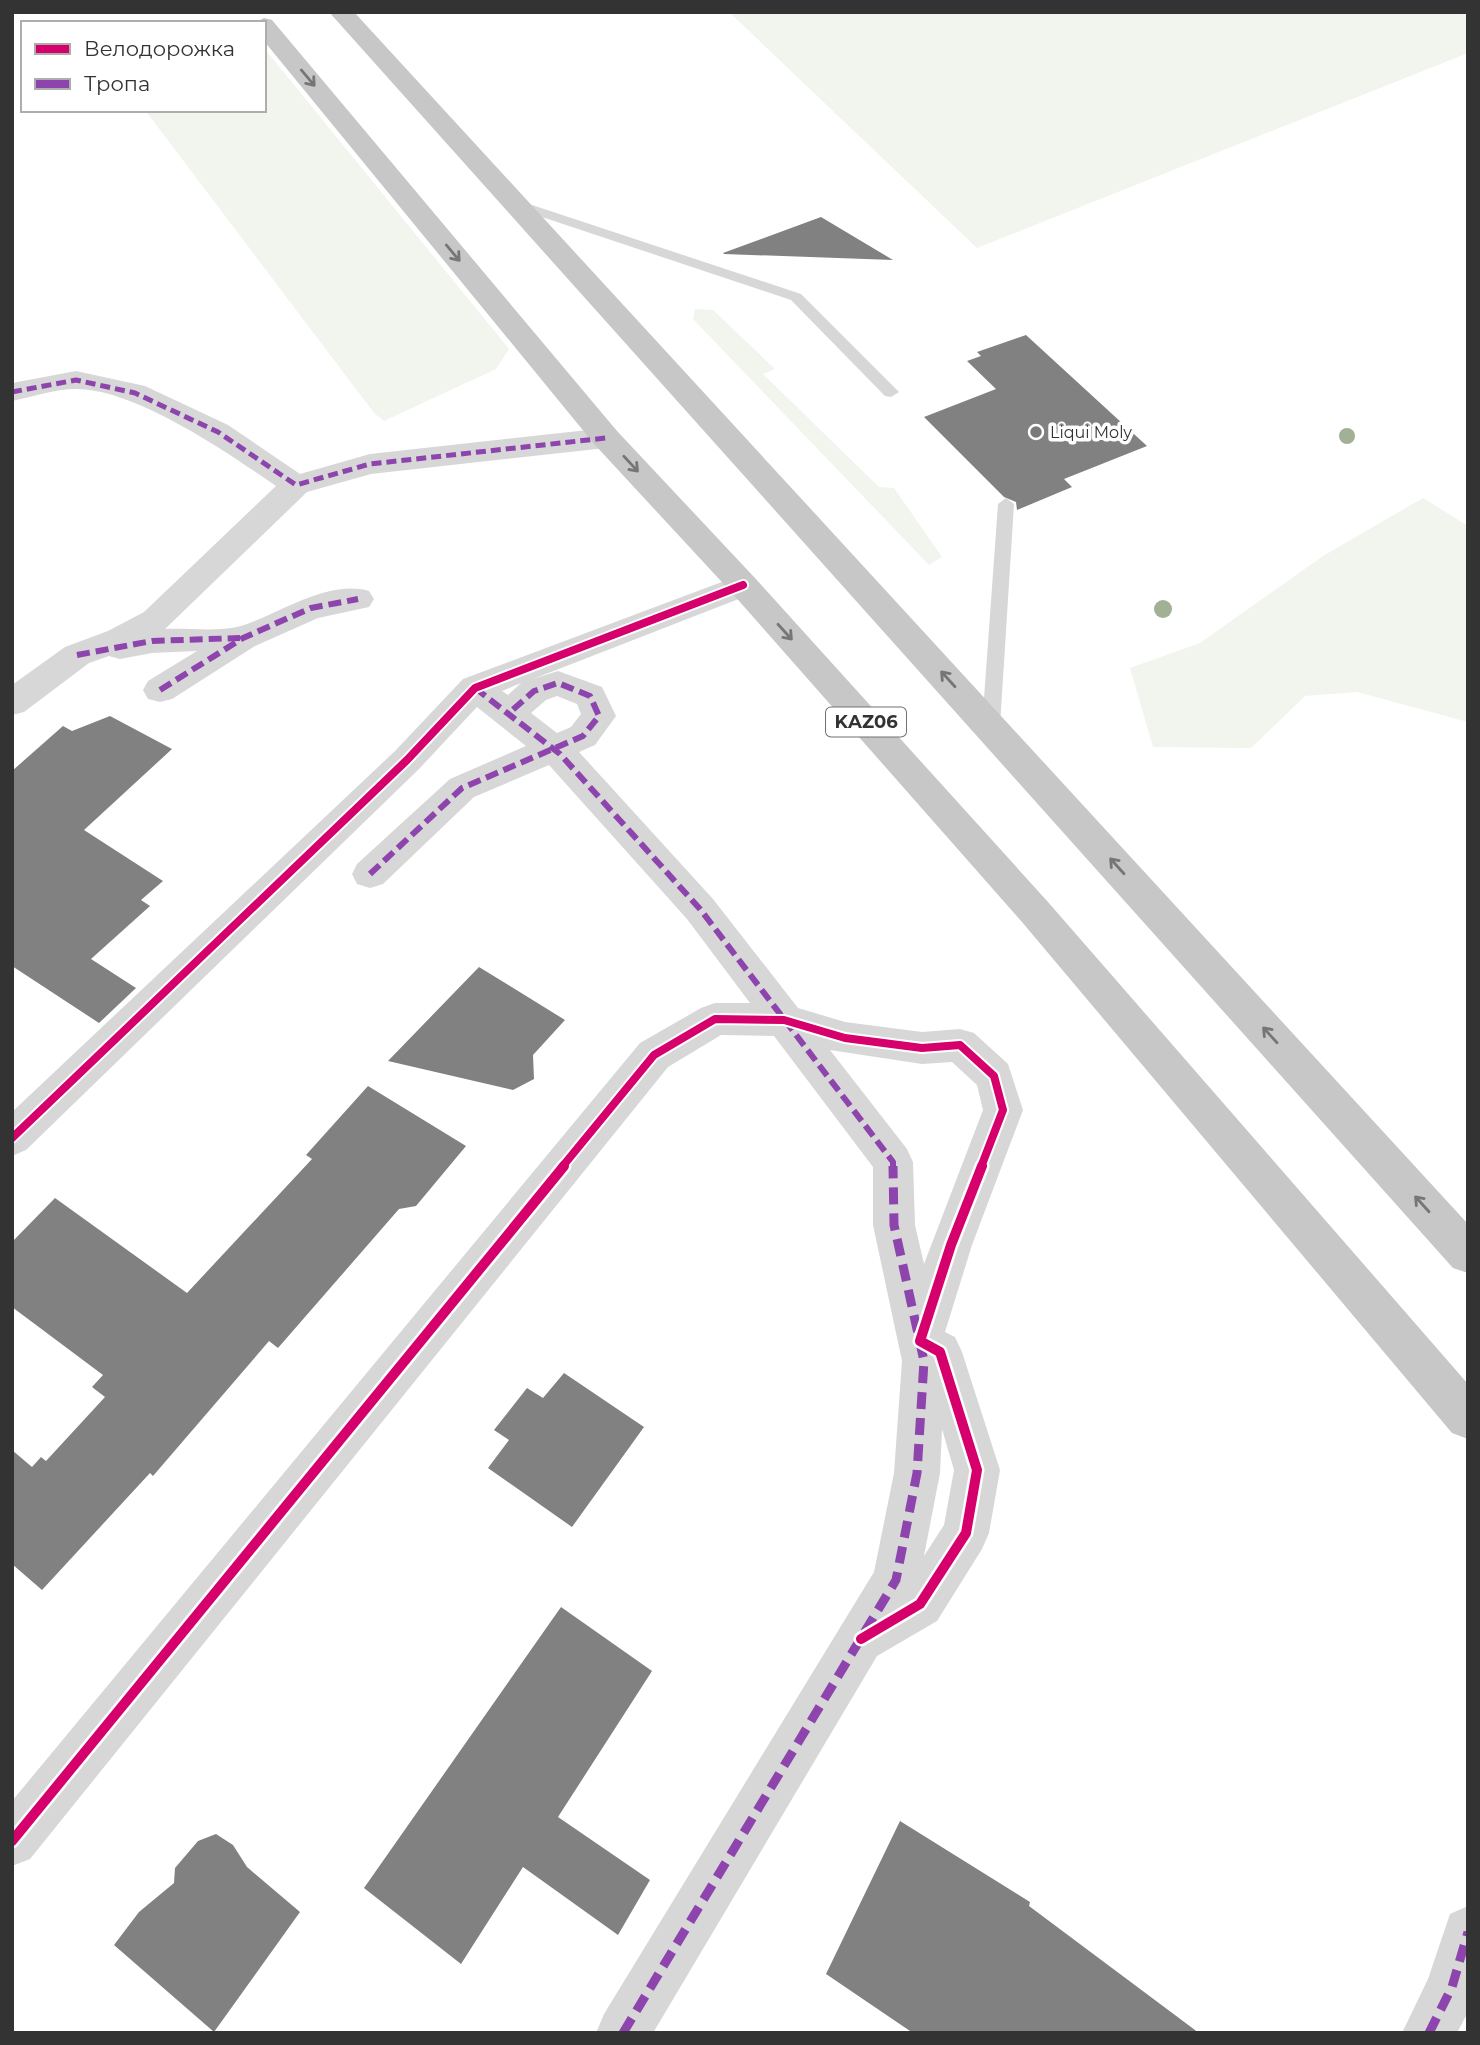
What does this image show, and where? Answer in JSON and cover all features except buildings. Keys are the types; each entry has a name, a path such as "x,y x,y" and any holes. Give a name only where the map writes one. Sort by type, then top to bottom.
{"highway":[{"path":"341,12 1468,1254"},
{"name":"KАZ06","path":"266,28 606,438 743,584 1035,912 1468,1418"}],"street":[{"path":"12,392 76,380 135,393 218,432 296,485"},
{"path":"12,703 76,655 120,639 155,620 296,485 370,464 606,438"},
{"path":"12,1138 397,769 475,688 743,584"},
{"path":"160,690 243,638 311,608 358,598"},
{"path":"76,655 152,641 243,638"},
{"path":"370,874 462,788 583,736 599,716 590,696 558,683 534,691 508,714"},
{"path":"475,688 552,749 700,909 893,1162 894,1225 924,1361 917,1474 896,1580 623,2033"},
{"path":"12,1841 654,1055 715,1019 784,1020 845,1038 922,1048 960,1045 994,1076 1003,1110 951,1245 920,1341"},
{"path":"1429,2033 1452,1987 1468,1932"}],"lane":[{"path":"517,204 796,298 891,392"},
{"path":"991,726 1006,504"}],"shaded area":[{"path":"729,12 1468,12 1468,53 977,248"},
{"path":"266,50 509,349 496,369 384,421 374,413 147,112 266,112"},
{"path":"695,309 713,310 775,369 763,374 879,487 894,488 942,557 929,565 693,319"},
{"path":"1423,498 1468,526 1468,722 1357,692 1305,696 1251,748 1153,747 1130,668 1200,643 1323,556"}],"marked path":[{"path":"12,392 76,380 135,393 218,432 296,485 370,464 606,438"},
{"path":"160,690 243,638 311,608 358,599"},
{"path":"77,655 152,641 240,638"},
{"path":"370,874 462,788 583,736 599,716 590,696 558,683 534,691 508,714"},
{"path":"475,688 560,754 700,909 893,1162 894,1225 924,1361 917,1473 896,1580 623,2033"},
{"path":"1429,2033 1452,1987 1468,1932"}],"cycle path":[{"path":"12,1138 407,760 475,688 743,585"},
{"path":"12,1841 654,1055 715,1019 784,1020 845,1038 922,1048 960,1045 994,1076 1003,1110 951,1245 920,1341 940,1352 977,1470 966,1533 920,1604 861,1639"}],"place":[{"name":"Liqui Moly","path":"1036,432"}]}
